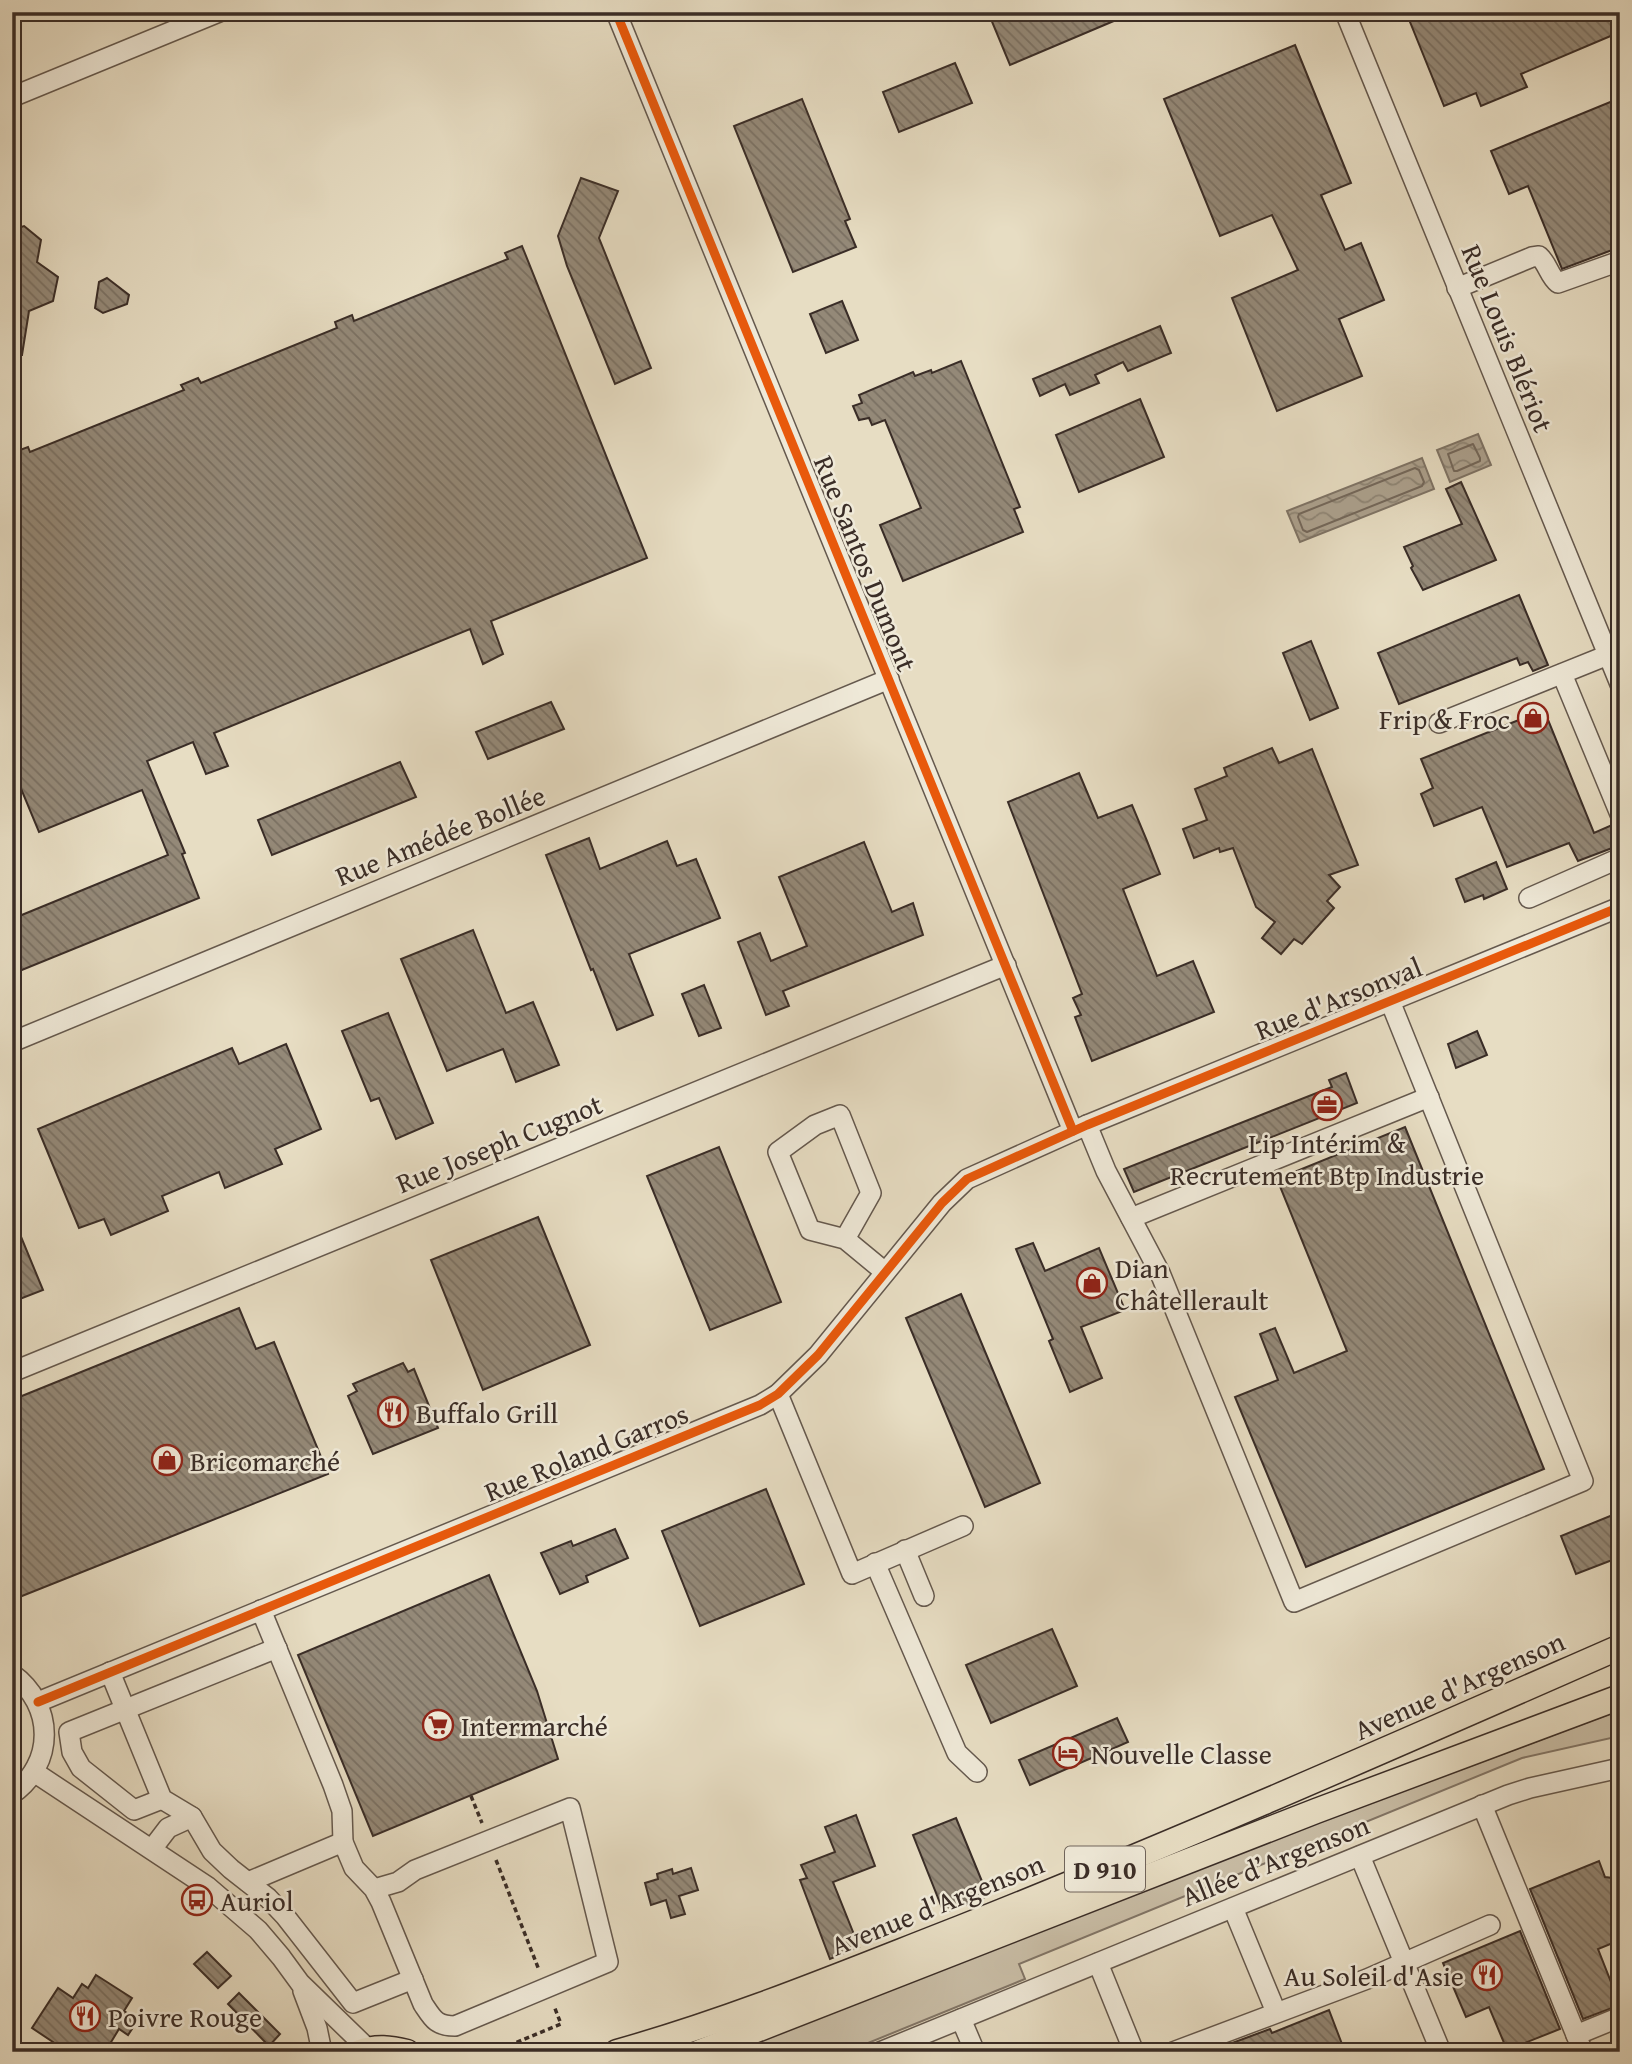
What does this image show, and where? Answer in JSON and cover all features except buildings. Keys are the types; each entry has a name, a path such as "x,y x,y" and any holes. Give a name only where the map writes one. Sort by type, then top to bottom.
{"main road":[{"name":"Avenue d'Argenson","path":"617,2052 762,2006 998,1912 1191,1834 1620,1647"},
{"name":"Avenue d'Argenson","path":"700,2052 1316,1811 1620,1697"},
{"path":"364,2050 387,2048 407,2052"}],"street":[{"path":"12,97 219,12"},
{"name":"Rue Santos Dumont","path":"616,12 1006,965 1080,1128 1107,1171 1160,1273 1294,1602 1583,1481 1429,1097"},
{"name":"Rue Louis Blériot","path":"1345,12 1620,684"},
{"path":"1457,288 1532,257 1539,256 1545,261 1553,279 1558,283 1620,261"},
{"path":"1438,723 1608,655"},
{"path":"1562,674 1620,814"},
{"name":"Rue Amédée Bollée","path":"12,1042 889,679"},
{"path":"1529,898 1620,858"},
{"name":"Rue d'Arsonval","path":"1080,1128 1620,907"},
{"name":"Rue Joseph Cugnot","path":"12,1372 1006,965"},
{"path":"1131,1218 1429,1097 1390,1001"},
{"path":"845,1239 871,1193 841,1115 815,1125 778,1152 810,1230 845,1239 885,1272"},
{"name":"Rue Roland Garros","path":"38,1702 760,1405 778,1394 818,1355 942,1203 967,1179 1080,1128"},
{"path":"778,1394 852,1574 963,1526"},
{"path":"905,1550 924,1596"},
{"path":"875,1563 957,1753 977,1772"},
{"path":"261,1610 342,1811 343,1842 354,1868 374,1889 423,2004 432,2019 443,2026 455,2026 608,1962 570,1808 415,1870 398,1882 374,1889"},
{"path":"162,1799 134,1810 81,1768 72,1752 69,1732 277,1648"},
{"path":"110,1672 162,1799 192,1817 212,1851 285,1916 353,2003 413,1979"},
{"path":"12,1674 24,1682 38,1702 44,1725 43,1750 34,1772 22,1788 12,1794"},
{"name":"Allée d’Argenson","path":"880,2052 1482,1805 1530,1788 1620,1768"},
{"path":"34,1772 152,1849 233,1907 258,1930 300,1983 364,2050"},
{"path":"1482,1805 1579,2043 1620,2017"},
{"path":"152,1849 168,1828 192,1817"},
{"path":"248,1882 343,1842"},
{"path":"1360,1856 1441,2052"},
{"path":"1233,1908 1276,2011"},
{"path":"1173,2052 1367,1979 1490,1925"},
{"path":"1098,1963 1134,2052"},
{"path":"300,1983 317,2028 322,2052"},
{"path":"961,2019 975,2052"}],"path":[{"path":"471,1796 561,2024 493,2052"}],"shaded area":[{"path":"1620,1710 1620,1736 1522,1758 1019,1964 1025,1979 846,2052 730,2052 1288,1834"}],"water":[{"path":"1478,434 1491,465 1450,482 1437,450"},
{"path":"1422,458 1434,489 1300,542 1287,511"}],"cycle path":[{"path":"616,12 1073,1131"},
{"path":"38,1702 760,1405 778,1394 818,1355 942,1203 967,1179 1087,1125 1620,907"}],"place":[{"name":"Frip & Froc","path":"1533,718"},
{"name":"Lip Intérim & Recrutement Btp Industrie","path":"1327,1105"},
{"name":"Dian Châtellerault","path":"1092,1283"},
{"name":"Buffalo Grill","path":"393,1412"},
{"name":"Bricomarché","path":"167,1460"},
{"name":"Intermarché","path":"438,1725"},
{"name":"Nouvelle Classe","path":"1068,1753"},
{"name":"Auriol","path":"197,1900"},
{"name":"Au Soleil d'Asie","path":"1487,1975"},
{"name":"Poivre Rouge","path":"85,2016"}]}
